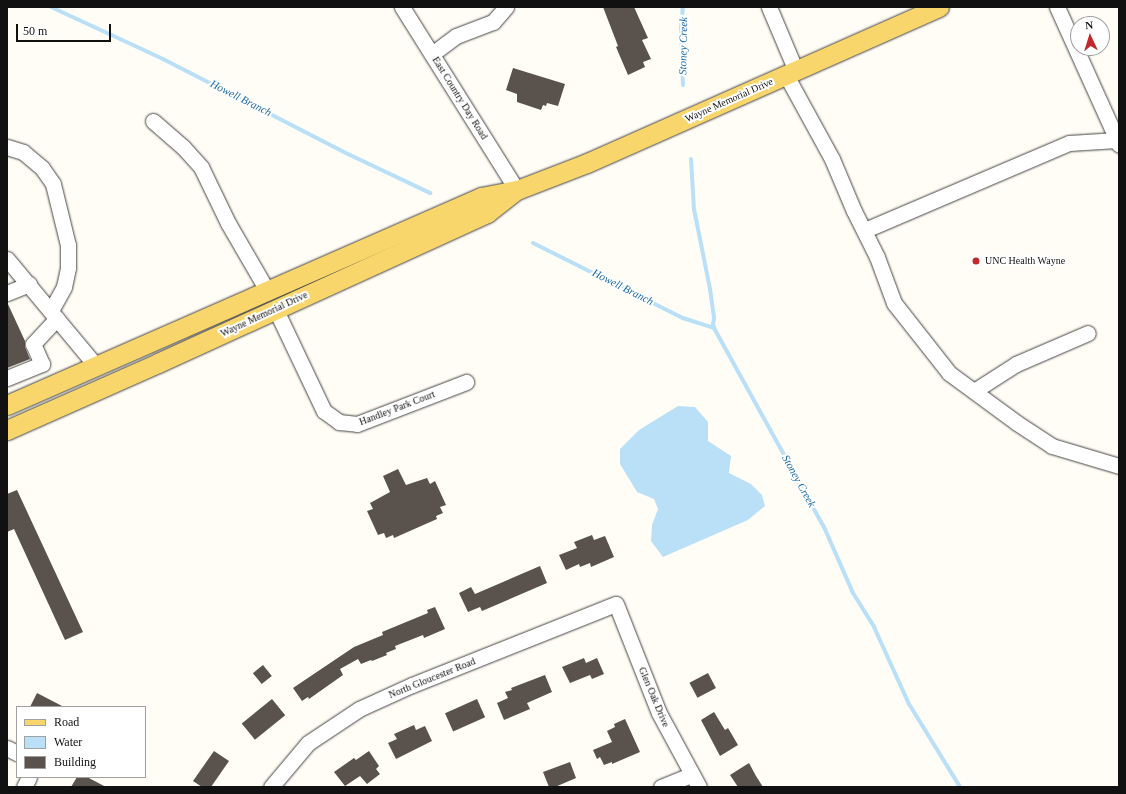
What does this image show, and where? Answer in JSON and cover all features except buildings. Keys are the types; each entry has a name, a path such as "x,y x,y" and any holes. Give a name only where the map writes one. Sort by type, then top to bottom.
{"main road":[{"name":"Wayne Memorial Drive","path":"7,430 158,363 271,300 481,197 517,190 587,163 939,7"},
{"name":"Wayne Memorial Drive","path":"7,405 97,367 271,300"}],"street":[{"name":"East Country Day Road","path":"402,7 517,190"},
{"path":"432,54 456,36 493,22 506,7"},
{"path":"769,7 791,73 832,159 854,211 865,230 894,303 949,373 974,392 1052,446 1119,466"},
{"path":"865,230 1069,143 1118,143 1057,7"},
{"name":"Handley Park Court","path":"153,121 183,147 201,167 228,223 271,300 324,411 339,422 357,424 466,382"},
{"path":"7,147 23,152 42,168 53,184 68,245 68,268 64,287 54,314 33,344 51,387"},
{"path":"7,259 97,367"},
{"path":"7,293 29,284"},
{"path":"974,392 1016,364 1088,333"},
{"path":"7,378 42,364"},
{"name":"Glen Oak Drive","path":"616,604 659,713 695,781"},
{"name":"North Gloucester Road","path":"271,787 308,743 359,709 412,685 616,604"},
{"path":"7,748 16,752"},
{"path":"24,787 28,778"},
{"path":"661,787 695,781"}],"water":[{"path":"678,406 695,407 708,422 708,441 731,456 729,473 751,484 762,495 765,506 748,520 663,557 651,541 652,525 658,509 654,499 637,492 620,464 620,449 639,430"}],"waterway":[{"name":"Howell Branch","path":"51,7 163,59 350,155 430,193"},
{"name":"Stoney Creek","path":"683,7 681,28 683,85"},
{"name":"Stoney Creek","path":"691,159 694,209 710,289 714,328 824,527 853,593 874,627 909,704 960,787"},
{"name":"Howell Branch","path":"533,243 683,318 714,328"}],"place":[{"name":"UNC Health Wayne","path":"976,261"}]}
